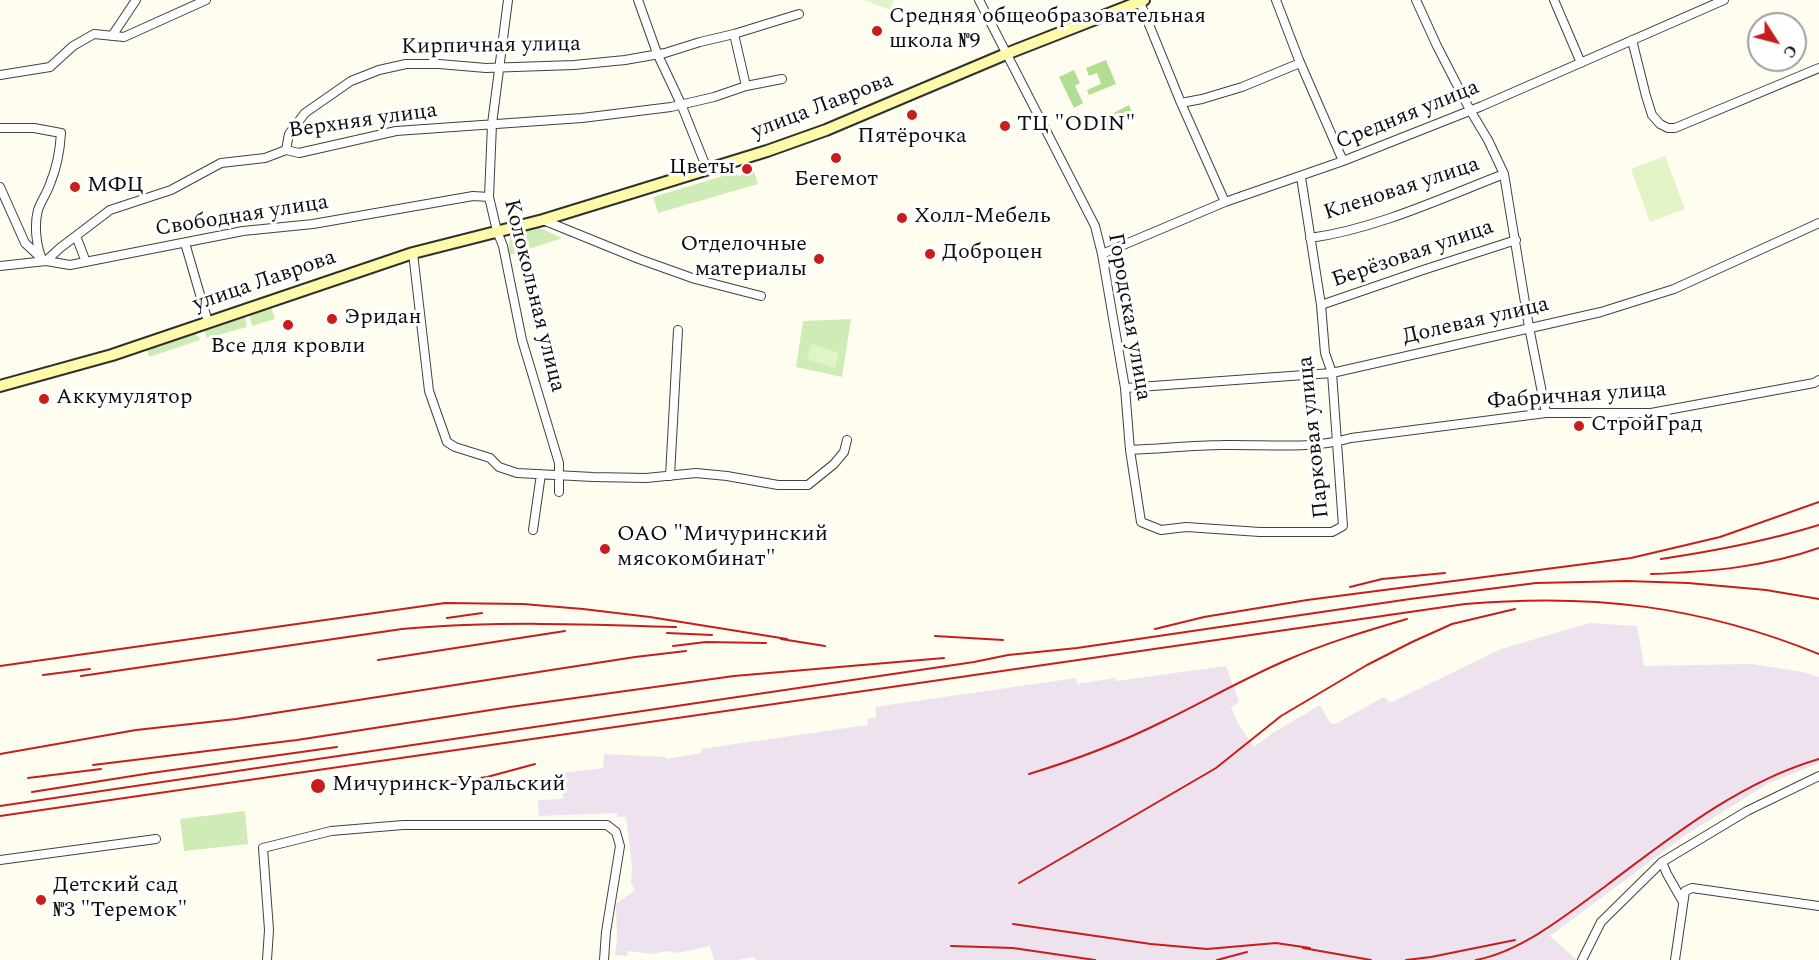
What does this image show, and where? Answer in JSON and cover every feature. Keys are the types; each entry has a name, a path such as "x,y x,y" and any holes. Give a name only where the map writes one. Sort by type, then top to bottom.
{"main road":[{"name":"улица Лаврова","path":"0,386 111,355 414,253 543,220 744,158 826,130 1141,0"}],"street":[{"path":"112,36 136,0"},
{"path":"0,75 51,67 73,46 94,34 124,37 206,0"},
{"name":"Колокольная улица","path":"508,0 492,124 489,197 503,246 522,340 559,463 559,492"},
{"path":"638,0 657,54 681,104 707,169"},
{"name":"Городская улица","path":"979,0 1095,226 1125,388 1130,450 1141,522"},
{"path":"1141,0 1181,103 1225,202"},
{"path":"1276,0 1300,63 1343,162"},
{"path":"1416,0 1504,174 1529,327 1546,412"},
{"path":"1554,0 1581,63"},
{"name":"Средняя улица","path":"1102,254 1225,202 1343,162 1581,63 1724,0"},
{"name":"Кирпичная улица","path":"286,150 290,134 306,113 351,81 379,70 406,64 500,68 625,60 734,34 799,14"},
{"path":"734,34 746,86"},
{"path":"1632,40 1652,115 1660,124 1668,128 1675,128 1819,68"},
{"path":"1181,103 1242,87 1300,63"},
{"name":"Верхняя улица","path":"43,260 110,210 171,190 221,163 265,158 286,150 298,153 396,131 582,118 681,104 714,97 746,86 782,80"},
{"path":"0,128 34,128 61,133 60,155 51,184 38,209 35,226 43,260"},
{"name":"Кленовая улица","path":"1310,238 1339,234 1405,212 1504,174"},
{"name":"Парковая улица","path":"1141,522 1161,530 1186,527 1260,532 1332,532 1343,526 1332,373 1325,353 1321,305 1301,177"},
{"path":"0,187 26,243 43,260"},
{"name":"Свободная улица","path":"0,266 43,260 70,265 243,231 313,224 435,201 473,196 489,197"},
{"path":"543,220 686,276 761,296"},
{"name":"Долевая улица","path":"1125,388 1332,373 1601,312 1674,289 1819,223"},
{"path":"76,236 86,262"},
{"name":"Берёзовая улица","path":"1321,305 1516,240"},
{"path":"185,243 208,322"},
{"path":"414,253 429,391 447,441 455,447 490,458 499,467 518,473 625,478 696,473 778,485 808,485 834,464 844,452 847,440"},
{"path":"670,476 678,330"},
{"name":"Фабричная улица","path":"1130,450 1222,445 1298,446 1336,443 1352,438 1546,412 1651,413 1814,383 1819,380"},
{"path":"533,530 541,474"},
{"path":"1582,960 1601,922 1662,862 1747,811 1819,776"},
{"path":"267,960 269,930 263,848 331,831 403,825 607,825 616,832 620,846 606,932 604,960"},
{"path":"0,860 156,839"},
{"path":"1662,862 1666,874 1683,902"},
{"path":"1675,960 1685,891 1692,888 1819,906"}],"shaded area":[{"path":"1590,623 1637,626 1644,666 1752,664 1803,672 1819,677 1819,763 1769,783 1687,834 1550,936 1577,960 757,960 753,957 738,960 714,960 710,946 677,953 670,951 651,954 628,951 627,956 615,955 616,904 635,890 631,883 632,866 626,817 617,817 617,813 539,816 538,800 563,799 562,773 603,768 604,754 666,757 666,759 701,753 701,749 868,725 867,719 877,717 875,707 1076,678 1077,684 1115,678 1116,681 1226,666 1239,702 1231,708 1254,747 1320,705 1330,723 1335,724 1384,697 1390,703 1501,649"}],"green space":[{"path":"864,0 894,0 890,10"},
{"path":"1106,60 1116,84 1089,95 1087,90 1101,84 1097,73 1089,76 1086,68"},
{"path":"1074,70 1080,83 1075,86 1083,103 1074,108 1059,77"},
{"path":"1129,105 1134,116 1104,131 1098,121"},
{"path":"1665,156 1685,209 1650,222 1631,169"},
{"path":"754,171 758,184 658,213 653,197 736,172 738,176"},
{"path":"538,227 562,238 508,256 510,237"},
{"path":"271,307 275,319 252,326 249,314"},
{"path":"245,316 247,327 207,338 206,327"},
{"path":"851,319 842,377 796,367 803,321"},
{"path":"194,332 200,340 149,357 147,349"},
{"path":"812,344 839,353 835,368 807,359"},
{"path":"245,811 248,844 184,851 180,819"}],"railway":[{"path":"1155,629 1204,617 1307,600 1631,558 1720,537 1819,502"},
{"path":"1661,559 1741,545 1819,525"},
{"path":"1651,574 1694,572 1757,564 1819,548"},
{"path":"1350,587 1382,579 1445,573"},
{"path":"0,806 974,662 1008,655 1077,648 1410,599 1536,583 1627,581 1688,583 1766,590 1819,599"},
{"path":"0,816 1465,604 1558,600 1645,607 1731,624 1819,654"},
{"path":"0,666 445,603 523,604 583,609 650,617 787,639"},
{"path":"1019,883 1216,768 1281,716 1367,665 1452,624 1515,609"},
{"path":"447,618 482,613"},
{"path":"1029,774 1131,737 1256,674 1302,654 1407,619"},
{"path":"81,676 436,626 573,624 676,627"},
{"path":"378,660 565,631"},
{"path":"667,633 712,635"},
{"path":"935,636 1003,640"},
{"path":"781,639 825,646"},
{"path":"673,646 706,642 766,643"},
{"path":"0,754 136,730 236,719 686,651"},
{"path":"93,765 297,740 734,676 944,658"},
{"path":"43,675 90,669"},
{"path":"32,792 337,747"},
{"path":"1476,960 1511,948 1545,930 1656,848 1734,796 1790,769 1819,759"},
{"path":"391,790 487,777 535,764"},
{"path":"28,778 101,769"},
{"path":"1013,924 1151,944 1207,949 1276,943 1310,948"},
{"path":"1406,960 1515,940"},
{"path":"951,946 1013,948 1095,960"},
{"path":"1303,948 1371,960"},
{"path":"1217,960 1247,952"}],"place":[{"name":"Средняя общеобразовательная школа №9","path":"877,31"},
{"name":"Пятёрочка","path":"912,115"},
{"name":"ТЦ \"ODIN\"","path":"1005,126"},
{"name":"Бегемот","path":"836,158"},
{"name":"Цветы","path":"747,169"},
{"name":"МФЦ","path":"75,187"},
{"name":"Холл-Мебель","path":"902,218"},
{"name":"Доброцен","path":"930,254"},
{"name":"Отделочные материалы","path":"819,259"},
{"name":"Эридан","path":"332,319"},
{"name":"Все для кровли","path":"288,325"},
{"name":"Аккумулятор","path":"44,399"},
{"name":"СтройГрад","path":"1579,426"},
{"name":"ОАО \"Мичуринский мясокомбинат\"","path":"605,549"},
{"name":"Мичуринск-Уральский","path":"318,786"},
{"name":"Детский сад №3 \"Теремок\"","path":"41,900"}]}
